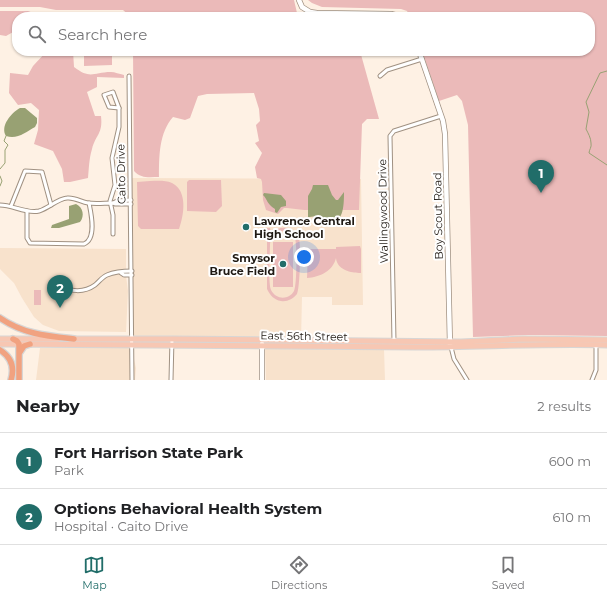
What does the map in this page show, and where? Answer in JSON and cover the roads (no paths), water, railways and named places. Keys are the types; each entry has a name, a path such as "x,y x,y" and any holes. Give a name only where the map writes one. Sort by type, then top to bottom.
{"highway":[{"path":"0,318 15,327 30,333 50,337 74,339"},
{"path":"12,339 18,340 19,344 18,380"},
{"path":"19,356 22,348 30,344"},
{"path":"0,350 6,354 11,362 13,369 11,380"}],"main road":[{"name":"East 56th Street","path":"0,344 132,341 172,338 262,342 450,344 523,339 607,340"},
{"name":"East 56th Street","path":"0,339 132,341 172,345 262,342"},
{"name":"East 56th Street","path":"351,343 394,341 482,347 524,344 607,345"}],"street":[{"path":"299,0 302,7 307,11 314,12"},
{"name":"Boy Scout Road","path":"421,56 445,130 450,344 454,359 467,380"},
{"path":"380,76 389,70 422,59"},
{"name":"Caito Drive","path":"129,76 132,380"},
{"path":"114,234 110,197 115,184 112,158 119,127 119,108 113,92 104,95 109,107 119,108"},
{"name":"Wallingwood Drive","path":"394,341 391,134 394,131 441,116"},
{"path":"10,206 25,171 42,172 51,205"},
{"path":"0,205 27,211 40,210 61,199 67,198 74,198 89,203 115,204 131,202"},
{"path":"27,211 27,238 30,243 84,244 91,238 89,203"},
{"path":"59,285 72,290 84,290 94,286 107,275 121,273 124,275 132,273"},
{"path":"170,380 172,338"},
{"path":"262,342 262,380"},
{"path":"592,380 596,370 596,345"}],"waterway":[{"path":"607,71 600,73 586,102 589,112 586,129 590,137 591,144 589,153 607,165"},
{"path":"0,169 5,163 5,150 8,145 4,141 6,136"},
{"path":"0,176 2,181 0,186"}],"place":[{"name":"Fort Harrison State Park","path":"541,193"},
{"name":"Lawrence Central High School","path":"246,227"},
{"name":"Smysor Bruce Field","path":"283,264"},
{"name":"Options Behavioral Health System","path":"60,308"}]}
